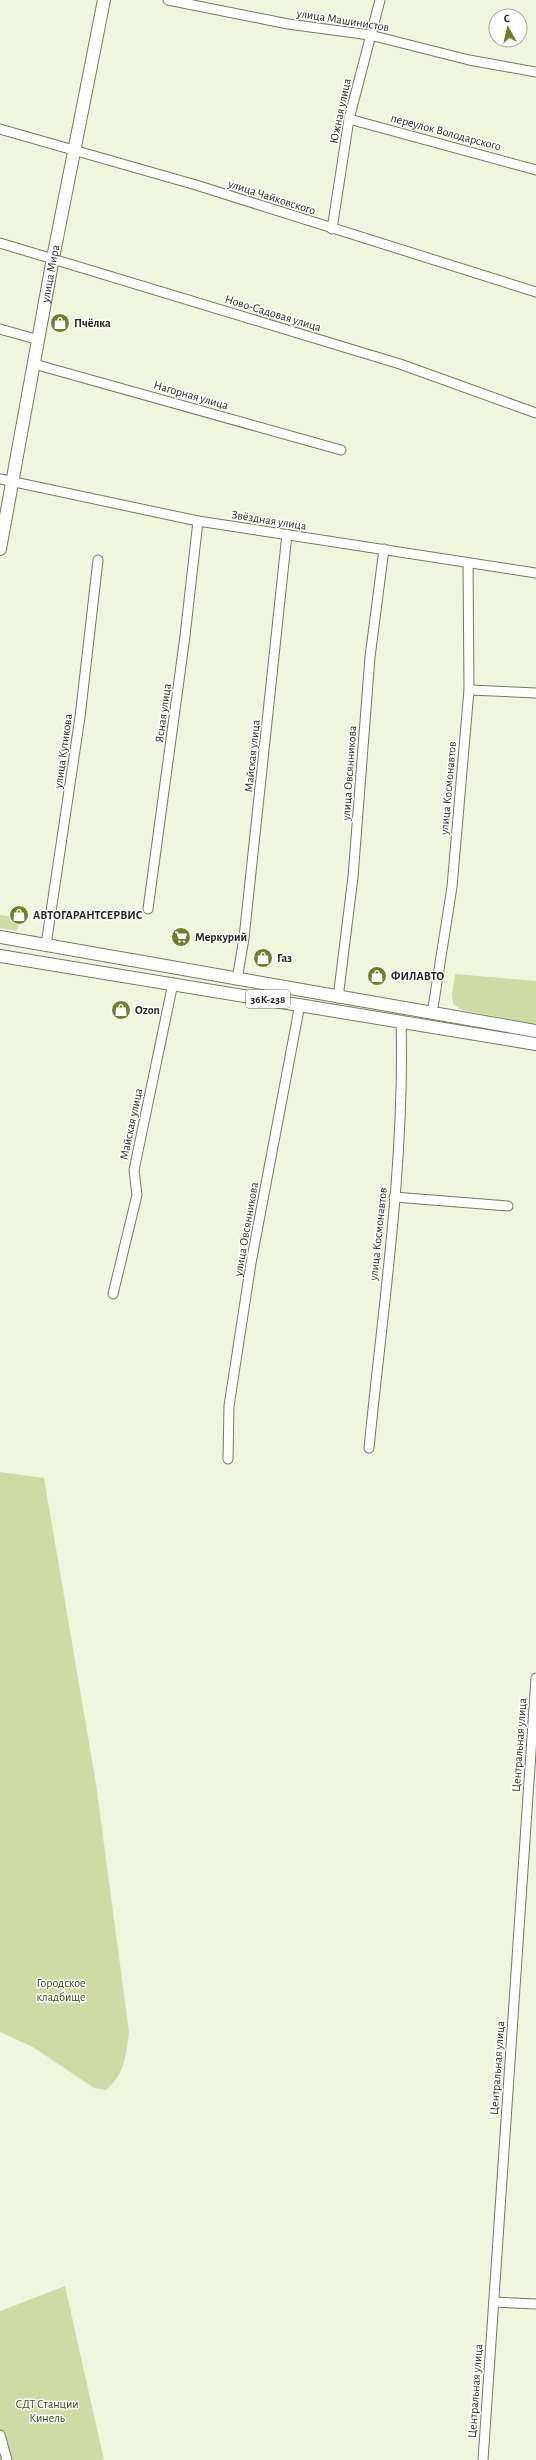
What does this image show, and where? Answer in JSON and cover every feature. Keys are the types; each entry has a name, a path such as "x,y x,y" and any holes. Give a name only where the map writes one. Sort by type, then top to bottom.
{"main road":[{"name":"улица Мира","path":"0,549 6,481 39,340 53,258 104,0"},
{"path":"0,937 338,998 536,1031"},
{"name":"36К-238","path":"0,956 300,1004 536,1044"}],"street":[{"name":"улица Машинистов","path":"168,0 288,24 370,35 469,60 536,72"},
{"name":"Южная улица","path":"332,229 349,118 380,0"},
{"name":"переулок Володарского","path":"349,118 536,170"},
{"name":"улица Чайковского","path":"0,129 196,185 536,292"},
{"name":"Ново-Садовая улица","path":"0,243 400,364 536,413"},
{"path":"0,329 39,340"},
{"name":"Нагорная улица","path":"34,364 341,450"},
{"name":"Звёздная улица","path":"6,481 198,521 536,573"},
{"name":"Ясная улица","path":"148,909 185,636 198,521"},
{"name":"Майская улица","path":"237,980 244,938 287,534"},
{"name":"улица Овсянникова","path":"338,998 353,877 370,657 384,549"},
{"name":"улица Кутикова","path":"46,945 80,717 98,560"},
{"name":"улица Космонавтов","path":"432,1014 452,887 469,690 468,563"},
{"path":"469,690 536,693"},
{"name":"Майская улица","path":"113,1294 137,1195 134,1170 173,984"},
{"name":"улица Овсянникова","path":"228,1459 229,1406 249,1278 300,1004"},
{"name":"улица Космонавтов","path":"369,1448 394,1197 403,1080 401,1021"},
{"path":"394,1197 508,1206"},
{"name":"Центральная улица","path":"483,2460 536,1678"},
{"path":"494,2302 536,2304"},
{"path":"0,2434 7,2460"}],"green space":[{"path":"0,915 21,918 17,931 0,928"},
{"path":"455,974 536,981 536,1024 462,1010 453,1004 452,994"},
{"name":"Городское кладбище","path":"0,1472 44,1478 96,1784 129,2032 124,2064 117,2077 106,2090 94,2088 33,2047 0,2032"},
{"name":"СДТ Станции Кинель","path":"65,2286 104,2460 0,2460 0,2311"}],"place":[{"name":"Пчёлка","path":"60,323"},
{"name":"АВТОГАРАНТСЕРВИС","path":"19,915"},
{"name":"Меркурий","path":"181,937"},
{"name":"Газ","path":"263,958"},
{"name":"ФИЛАВТО","path":"377,976"},
{"name":"Ozon","path":"121,1010"}]}
